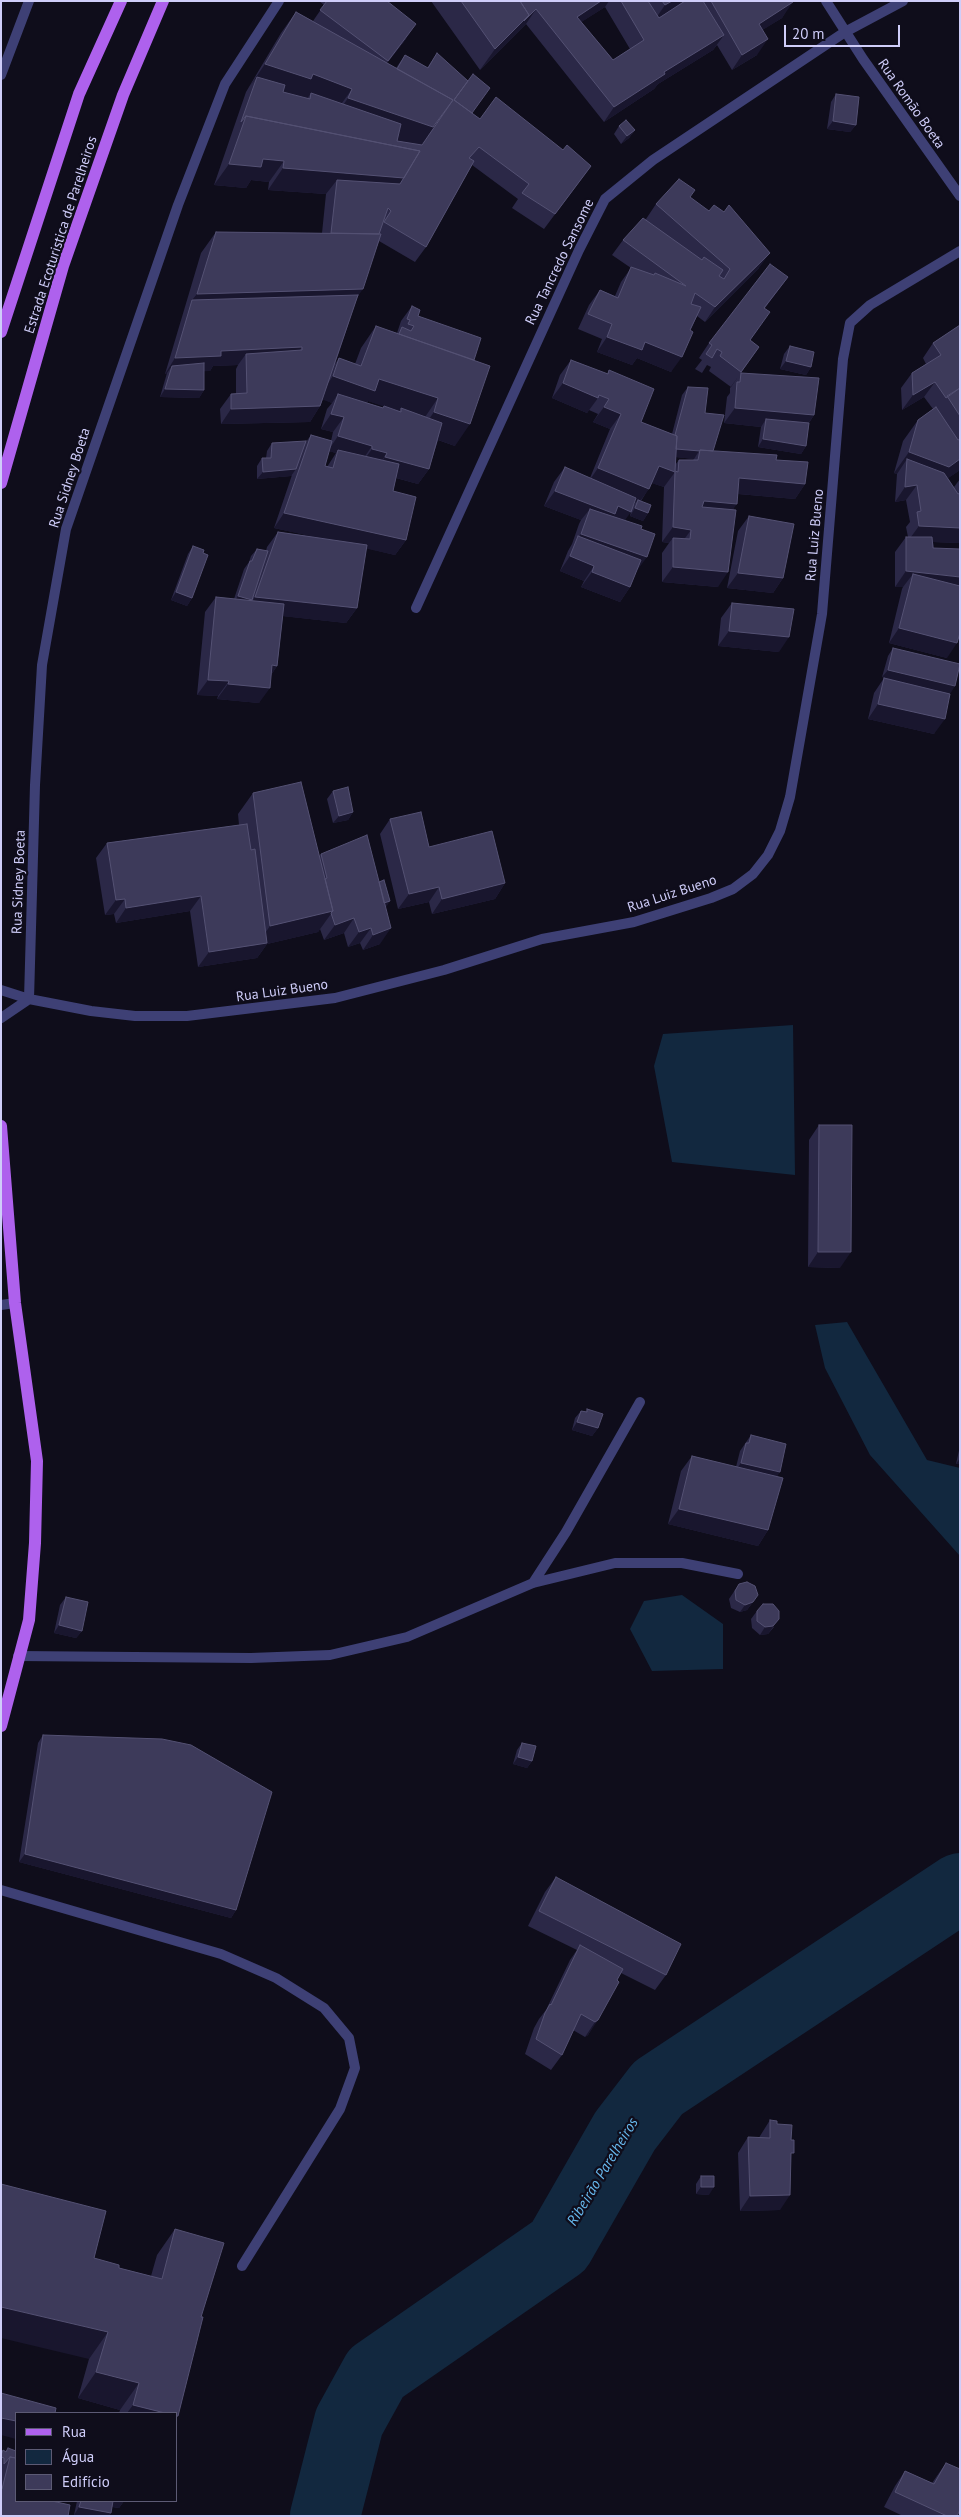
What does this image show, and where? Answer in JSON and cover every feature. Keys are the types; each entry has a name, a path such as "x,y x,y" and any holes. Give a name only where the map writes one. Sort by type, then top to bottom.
{"main road":[{"name":"Estrada Ecoturistica de Parelheiros","path":"1,332 79,94 121,1"},
{"name":"Estrada Ecoturistica de Parelheiros","path":"1,483 63,266 123,95 163,1"},
{"path":"1,1126 15,1303 37,1461 35,1543 29,1620 1,1726"}],"street":[{"path":"1,75 28,1"},
{"name":"Rua Sidney Boeta","path":"29,999 35,785 42,665 66,529 178,206 225,84 279,1"},
{"name":"Rua Romão Boeta","path":"826,1 845,32 960,196"},
{"name":"Rua Tancredo Sansome","path":"416,608 574,259 605,199 652,160 845,32 903,1"},
{"name":"Rua Luiz Bueno","path":"29,999 91,1011 144,1016 187,1016 335,998 444,970 542,939 634,922 711,898 733,889 753,874 768,855 780,830 790,797 822,614 843,359 850,323 870,305 960,251"},
{"path":"1,990 29,999"},
{"path":"1,1018 29,999"},
{"path":"1,1304 15,1303"},
{"path":"532,1583 566,1532 640,1402"},
{"path":"18,1656 251,1658 330,1655 407,1636 532,1583 615,1563 682,1563 738,1574"},
{"path":"1,1890 221,1954 276,1978 324,2008 350,2038 356,2068 340,2109 242,2266"}],"water":[{"path":"793,1025 795,1175 672,1162 654,1066 663,1034"},
{"path":"847,1322 927,1460 960,1468 960,1556 870,1455 825,1368 815,1325"},
{"path":"682,1595 723,1624 723,1669 652,1671 630,1629 644,1601"}],"building":[{"path":"327,1 387,1 416,24 388,61 320,10"},
{"path":"461,1 520,1 529,15 495,49"},
{"path":"520,1 601,1 577,17 613,60 644,40 621,1 648,1 659,18 685,1 703,1 724,35 664,72 665,74 614,107 536,9 524,21 529,15"},
{"path":"662,1 672,1 665,5"},
{"path":"711,1 793,2 759,24 768,39 742,55"},
{"path":"296,12 453,100 433,127 348,98 352,89 313,74 311,79 265,64"},
{"path":"437,53 468,81 454,100 480,119 496,97 563,150 567,145 591,166 555,214 522,193 529,184 479,147 469,158 474,161 426,247 384,222 391,211 388,208 379,234 331,233 337,180 400,184 420,151 246,116 241,122 257,77 285,85 283,92 310,99 311,93 401,124 397,141 422,145 453,100 397,69 405,55 428,68"},
{"path":"473,74 490,88 472,113 454,100"},
{"path":"836,94 859,97 856,125 833,121"},
{"path":"246,116 420,151 404,178 283,168 284,161 263,159 261,167 229,164"},
{"path":"626,120 635,130 627,136 619,126"},
{"path":"679,179 695,190 690,197 709,211 714,205 724,212 729,205 770,253 715,307 695,293 691,304 701,307 690,330 693,332 682,357 645,342 642,350 607,337 612,324 588,314 600,290 618,298 631,267 654,275 655,273 686,286 623,240 643,218 702,260 704,257 723,270 719,276 724,279 730,269 656,204"},
{"path":"216,232 381,234 363,289 197,294"},
{"path":"770,264 788,277 764,308 770,312 750,340 759,347 741,372 720,356 722,352 717,349 712,358 706,354 712,345 709,343"},
{"path":"358,295 320,406 231,409 231,394 247,393 246,354 302,350 302,347 221,351 221,356 175,358 192,300"},
{"path":"412,306 420,310 418,316 481,338 474,360 399,334 402,327 411,331 414,326 408,324 410,320 407,319"},
{"path":"960,325 960,388 946,398 935,382 913,395 912,373 941,355 933,343"},
{"path":"376,326 490,366 470,424 434,412 438,398 379,379 375,391 333,376 339,358 361,366"},
{"path":"790,346 814,352 811,367 786,361"},
{"path":"571,360 608,374 609,370 654,389 641,422 677,436 675,471 678,472 679,460 698,460 700,450 777,455 776,460 808,462 805,484 739,478 737,504 704,501 702,507 736,510 728,572 673,567 673,538 690,539 691,530 673,527 675,472 659,466 649,489 598,468 621,414 604,407 609,399 599,395 598,398 563,383"},
{"path":"204,363 204,390 165,389 172,366"},
{"path":"741,373 819,378 814,415 735,408 737,382 740,382"},
{"path":"688,387 708,388 705,413 724,415 713,451 676,449 677,436 675,435"},
{"path":"960,388 960,416 947,396"},
{"path":"338,394 401,412 401,408 442,423 429,469 385,457 387,453 372,449 372,446 338,436 344,417 331,414"},
{"path":"936,407 958,440 960,439 960,459 949,467 909,452 918,420"},
{"path":"766,419 809,423 806,446 763,439"},
{"path":"311,435 332,441 325,466 333,468 338,450 399,464 393,491 416,497 406,540 284,513"},
{"path":"306,441 296,469 263,472 262,458 271,458 272,443"},
{"path":"907,459 944,473 958,494 960,493 960,528 919,526 917,512 921,511 917,485 905,487"},
{"path":"565,467 636,498 631,512 618,506 615,514 555,491"},
{"path":"638,500 651,505 648,513 635,508"},
{"path":"590,509 642,526 641,529 655,534 647,557 581,534"},
{"path":"749,516 794,524 783,578 738,573"},
{"path":"278,532 367,545 357,608 255,597"},
{"path":"578,536 641,560 630,587 592,572 594,566 570,556"},
{"path":"906,537 932,537 933,548 960,549 960,577 906,571"},
{"path":"193,546 204,550 203,553 208,555 192,598 176,592"},
{"path":"257,549 268,551 252,600 238,596 250,561 252,561"},
{"path":"913,574 960,586 960,633 957,643 899,628"},
{"path":"216,597 284,604 277,666 272,665 270,688 228,684 229,681 208,680"},
{"path":"732,603 794,609 789,637 729,631"},
{"path":"893,648 960,664 955,686 888,670"},
{"path":"884,678 950,694 945,719 878,704"},
{"path":"301,782 333,911 270,926 253,793"},
{"path":"348,787 353,812 339,816 333,791"},
{"path":"421,812 429,847 492,831 505,883 442,899 439,887 409,894 390,819"},
{"path":"247,824 251,850 255,849 267,943 209,952 201,896 126,908 125,899 116,900 107,843"},
{"path":"367,835 391,928 373,935 371,928 359,932 354,918 335,925 331,913 333,911 321,854"},
{"path":"384,880 390,901 384,903 379,882"},
{"path":"819,1125 852,1125 851,1252 818,1252"},
{"path":"587,1409 603,1414 598,1428 577,1422 581,1411 587,1412"},
{"path":"751,1435 786,1444 780,1472 741,1463 746,1443 749,1443"},
{"path":"692,1456 783,1478 768,1530 679,1509"},
{"path":"747,1582 755,1586 758,1595 753,1602 745,1605 736,1600 735,1591 739,1584"},
{"path":"66,1597 88,1602 82,1631 59,1625"},
{"path":"763,1604 773,1604 779,1611 779,1619 773,1626 765,1627 757,1621 757,1611"},
{"path":"43,1735 162,1739 191,1745 272,1792 236,1910 25,1854"},
{"path":"522,1743 536,1746 532,1761 518,1757"},
{"path":"556,1877 681,1944 666,1975 539,1911"},
{"path":"580,1945 623,1969 617,1980 619,1982 598,2020 595,2022 581,2014 562,2055 536,2039 545,2013 551,2005"},
{"path":"770,2120 777,2121 777,2124 792,2125 791,2140 794,2140 794,2153 791,2153 790,2195 750,2196 748,2137 770,2138"},
{"path":"701,2176 714,2176 714,2187 701,2187"},
{"path":"1,2184 106,2211 94,2258 119,2265 119,2268 162,2279 175,2229 224,2243 201,2317 203,2317 178,2416 178,2412 161,2412 133,2405 139,2383 96,2372 108,2332 1,2307"},
{"path":"1,2393 56,2408 55,2412 15,2412 15,2421 1,2418"},
{"path":"8,2448 15,2451 15,2458 10,2457 4,2464 4,2458 1,2455 3,2450 6,2452"},
{"path":"10,2457 15,2458 15,2502 56,2502 70,2505 68,2516 1,2516 2,2489"},
{"path":"946,2463 960,2469 960,2510 957,2516 947,2516 895,2492 905,2471 934,2484"},
{"path":"81,2502 113,2502 111,2513 79,2507"}],"waterway":[{"name":"Ribeirão Parelheiros","path":"325,2516 349,2422 376,2373 559,2246 625,2131 658,2088 960,1888"}]}
